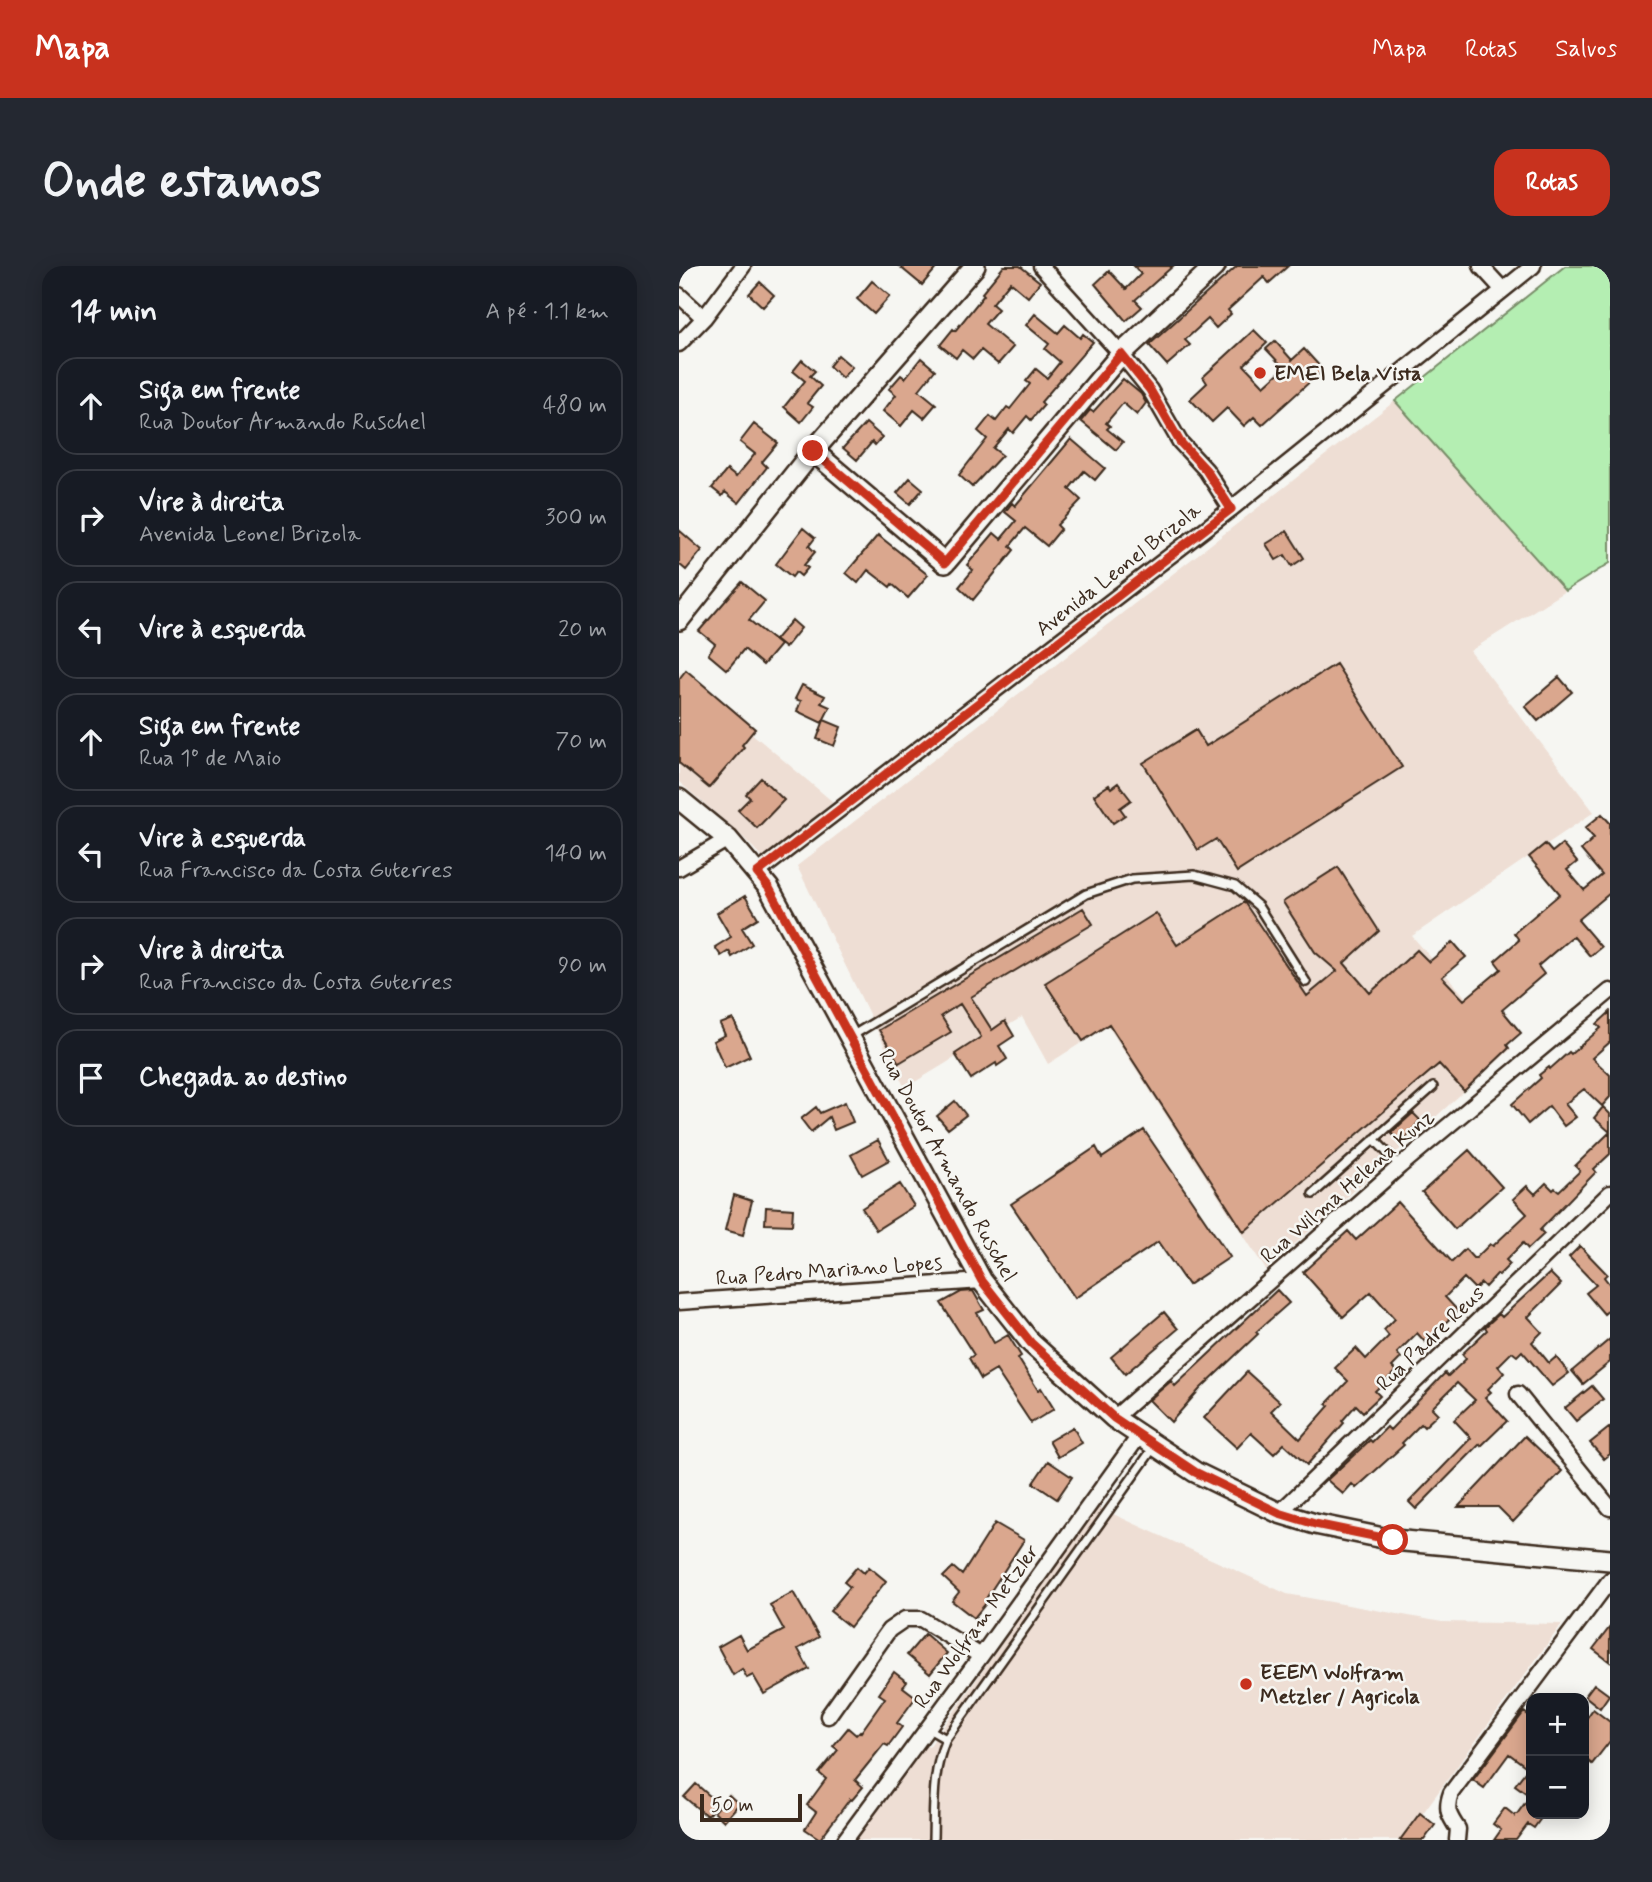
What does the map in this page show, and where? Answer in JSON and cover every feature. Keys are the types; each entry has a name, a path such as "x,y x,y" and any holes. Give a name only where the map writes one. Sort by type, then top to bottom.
{"main road":[{"path":"679,620 813,451 975,266"},
{"path":"813,451 945,563 1121,354 1215,266"},
{"name":"Rua Doutor Armando Ruschel","path":"679,799 727,839 769,888 982,1281 1031,1343 1114,1418 1195,1472 1279,1513 1315,1524 1393,1540 1610,1560"}],"street":[{"path":"679,344 743,266"},
{"path":"1041,266 1150,390 1180,442 1206,470 1231,509"},
{"path":"1481,266 1503,290"},
{"name":"Avenida Leonel Brizola","path":"757,873 1231,509 1533,266"},
{"path":"679,295 703,318"},
{"path":"679,868 727,839"},
{"name":"Rua Wilma Helena Kunz","path":"1114,1418 1400,1166 1610,990"},
{"name":"Rua Padre Reus","path":"1279,1513 1610,1193"},
{"name":"Rua Pedro Mariano Lopes","path":"679,1301 982,1281"},
{"path":"1518,1394 1604,1489 1610,1508"},
{"name":"Rua Wolfram Metzler","path":"845,1840 981,1656 1147,1441"},
{"path":"1457,1840 1458,1829 1446,1806 1451,1793 1610,1580"},
{"path":"828,1716 889,1630 905,1619 922,1619 981,1656"}],"lane":[{"path":"850,1037 1086,894 1132,879 1194,875 1235,886 1258,906 1306,982"},
{"path":"1313,1194 1433,1087"},
{"path":"1374,1139 1400,1166"},
{"path":"933,1840 934,1780 946,1739 1147,1441"},
{"path":"927,1728 946,1739"}],"shaded area":[{"path":"1395,401 1565,591 1470,651 1594,812 1412,936 1511,1049 1266,1270 1108,1026 1048,1064 1022,1017 905,1088 797,866"},
{"path":"679,672 833,802 763,858 739,833 679,782"},
{"name":"EEEM Wolfram Metzler / Agricola","path":"1098,1507 1287,1594 1442,1622 1562,1624 1403,1840 853,1840 922,1744 929,1747"}],"green space":[{"path":"1565,266 1610,266 1610,563 1565,591 1395,401"}],"building":[{"path":"899,266 938,266 922,285"},
{"path":"1004,266 1020,266 1040,282 1028,297 1010,282 992,304 998,309 985,324 1013,347 998,364 981,350 973,359 962,350 956,358 940,345 953,329 955,331"},
{"path":"1134,266 1173,266 1135,300 1142,307 1126,321 1095,284 1109,271 1126,289 1141,274"},
{"path":"1237,266 1288,266 1269,283 1264,277 1228,310 1231,314 1216,328 1208,319 1185,340 1190,345 1167,365 1149,345"},
{"path":"872,281 890,296 874,314 857,299"},
{"path":"760,282 774,295 763,307 749,294"},
{"path":"1035,314 1058,333 1065,325 1080,338 1083,334 1093,342 1041,402 1044,405 1031,420 1027,416 1013,433 1009,429 993,448 1002,455 972,487 959,475 987,439 978,431 990,416 996,421 1007,407 1010,409 1030,384 1026,381 1036,369 1047,378 1060,362 1045,349 1049,344 1026,325"},
{"path":"1254,330 1267,343 1244,365 1264,386 1284,368 1266,349 1275,341 1292,360 1304,349 1323,370 1262,425 1254,417 1244,426 1227,408 1212,422 1190,399 1207,383 1203,377"},
{"path":"838,355 852,367 842,378 829,366"},
{"path":"921,358 935,370 919,390 936,404 924,418 914,410 901,426 883,411 896,395 889,389 901,375 905,378"},
{"path":"802,360 815,371 810,376 821,386 807,403 813,407 801,422 784,407 805,381 793,371"},
{"path":"1123,379 1141,394 1146,403 1137,415 1123,403 1106,423 1110,426 1107,429 1123,442 1116,450 1081,421 1090,410 1093,412"},
{"path":"866,423 882,437 875,445 872,442 857,460 843,448"},
{"path":"754,424 778,443 762,462 767,467 739,503 725,492 722,496 712,488 727,470 736,477 755,454 740,442"},
{"path":"1071,439 1105,468 1095,480 1084,471 1069,489 1081,500 1057,525 1061,529 1047,546 1025,528 1010,546 1014,550 973,600 959,587 973,570 967,565 994,533 1001,539 1016,521 1005,512 1012,503 1015,506"},
{"path":"910,478 923,489 910,504 897,493"},
{"path":"803,528 815,538 809,546 815,552 804,565 808,568 801,576 796,572 792,577 776,564"},
{"path":"679,530 702,550 686,570 679,564"},
{"path":"1287,531 1304,558 1292,566 1285,555 1276,560 1266,544"},
{"path":"878,535 928,575 908,598 892,584 890,587 868,570 858,583 846,573"},
{"path":"742,582 765,601 749,620 780,645 763,665 744,649 727,670 708,654 715,644 699,631"},
{"path":"792,620 801,628 785,648 775,640"},
{"path":"1336,664 1402,767 1237,872 1216,839 1198,850 1143,763 1196,730 1206,746"},
{"path":"686,670 755,729 742,745 744,747 709,788 679,763 679,679"},
{"path":"1559,677 1572,692 1538,721 1525,706"},
{"path":"802,685 825,696 821,703 830,707 822,723 797,711 801,701 795,699"},
{"path":"824,720 841,727 834,746 817,739"},
{"path":"761,778 784,800 757,828 738,810 750,798 746,794"},
{"path":"1118,783 1131,800 1120,808 1125,815 1113,823 1094,795 1109,785 1111,788"},
{"path":"1602,814 1610,823 1610,893 1578,920 1601,947 1590,956 1573,936 1538,966 1544,974 1502,1010 1521,1033 1464,1091 1439,1064 1244,1232 1109,1024 1083,1041 1045,983 1156,913 1177,945 1244,902 1307,996 1337,971 1315,952 1283,902 1338,867 1379,931 1344,963 1370,993 1417,950 1429,962 1453,942 1466,957 1442,977 1464,1000 1501,969 1495,961 1519,940 1514,933 1560,894 1529,857 1545,844 1552,852 1562,844 1577,862 1567,870 1584,890 1602,875 1581,850 1594,838 1585,828"},
{"path":"745,896 758,918 742,928 752,944 732,957 729,951 721,956 715,947 731,937 717,913"},
{"path":"1083,908 1093,924 971,997 992,1030 1005,1021 1014,1036 999,1046 1007,1059 971,1079 955,1054 981,1037 960,1004 941,1016 951,1032 899,1063 879,1030"},
{"path":"1610,1012 1610,1042 1592,1058 1610,1075 1610,1097 1602,1106 1584,1089 1565,1104 1576,1117 1564,1126 1549,1106 1528,1124 1512,1104 1541,1078 1539,1075 1569,1052 1571,1054 1601,1028 1597,1024"},
{"path":"733,1019 750,1056 725,1068 713,1041 725,1035 720,1024"},
{"path":"955,1101 966,1115 948,1129 937,1116"},
{"path":"845,1102 853,1122 834,1130 829,1117 811,1132 801,1119 816,1107 820,1113"},
{"path":"1603,1107 1610,1114 1610,1132 1594,1118"},
{"path":"1413,1113 1420,1120 1402,1143 1391,1133"},
{"path":"1144,1130 1230,1257 1188,1285 1158,1242 1075,1298 1011,1204 1096,1147 1102,1158"},
{"path":"1610,1132 1610,1154 1540,1230 1544,1234 1528,1249 1523,1243 1506,1260 1510,1264 1485,1287 1481,1283 1475,1289 1464,1278 1445,1297 1458,1311 1425,1342 1417,1333 1397,1353 1401,1358 1392,1367 1396,1371 1375,1391 1380,1396 1363,1412 1356,1405 1307,1465 1284,1444 1274,1454 1251,1433 1237,1448 1204,1418 1247,1372 1280,1402 1271,1411 1300,1439 1329,1406 1326,1404 1348,1381 1335,1368 1356,1348 1366,1359 1389,1336 1384,1330 1395,1319 1371,1292 1343,1317 1303,1272 1348,1231 1356,1240 1398,1202 1452,1262 1465,1249 1476,1258 1527,1214 1513,1199 1527,1186 1535,1194 1546,1183 1553,1190 1555,1188 1559,1191 1580,1171 1575,1166"},
{"path":"878,1140 889,1160 862,1175 851,1155"},
{"path":"1469,1150 1502,1187 1455,1229 1422,1192"},
{"path":"900,1184 914,1206 876,1230 862,1208"},
{"path":"734,1195 752,1201 743,1235 725,1230"},
{"path":"766,1207 793,1209 792,1225 765,1224"},
{"path":"1580,1246 1607,1274 1604,1277 1610,1285 1610,1309 1604,1314 1586,1293 1596,1285 1569,1257"},
{"path":"1550,1273 1561,1284 1528,1317 1542,1332 1532,1342 1549,1363 1556,1357 1569,1373 1552,1386 1522,1351 1517,1356 1512,1352 1498,1366 1504,1373 1488,1389 1491,1392 1485,1397 1507,1421 1481,1446 1480,1444 1416,1509 1409,1502 1471,1438 1454,1420 1475,1400 1457,1383 1432,1408 1438,1414 1424,1427 1421,1424 1402,1443 1404,1445 1356,1488 1352,1484 1343,1494 1327,1480 1370,1440 1372,1442 1387,1427 1390,1430 1445,1373 1448,1376 1466,1359 1462,1354 1487,1330 1485,1327 1499,1314 1502,1317"},
{"path":"1277,1290 1289,1303 1256,1332 1258,1334 1200,1389 1171,1422 1149,1400 1171,1381 1175,1386"},
{"path":"973,1291 984,1310 977,1313 994,1343 1008,1335 1021,1356 1018,1358 1038,1390 1041,1388 1054,1409 1031,1423 996,1370 981,1379 969,1358 974,1355 941,1303 961,1292"},
{"path":"1164,1312 1178,1329 1125,1374 1111,1357"},
{"path":"1610,1339 1610,1362 1583,1384 1572,1371"},
{"path":"1592,1386 1603,1399 1576,1421 1565,1408"},
{"path":"1073,1427 1082,1443 1058,1457 1049,1441"},
{"path":"1610,1427 1610,1454 1604,1459 1590,1443"},
{"path":"1525,1436 1562,1471 1513,1522 1498,1507 1458,1507"},
{"path":"1048,1461 1072,1477 1057,1499 1033,1483"},
{"path":"995,1523 1024,1540 985,1600 987,1602 974,1618 952,1601 959,1592 943,1577 953,1567 962,1575"},
{"path":"857,1567 864,1573 869,1567 886,1581 850,1627 830,1611 850,1587 844,1582"},
{"path":"793,1592 819,1637 798,1649 809,1669 764,1694 753,1675 747,1678 742,1669 733,1675 718,1647 739,1635 747,1650 784,1630 770,1605"},
{"path":"1610,1627 1610,1662 1593,1649"},
{"path":"925,1634 947,1653 930,1674 907,1655"},
{"path":"894,1672 907,1682 903,1687 916,1697 897,1723 902,1727 888,1746 884,1744 855,1780 863,1787 850,1799 820,1839 805,1829 816,1812 807,1805 826,1779 819,1773 838,1750 833,1746 848,1728 856,1735 861,1732 885,1698 879,1694"},
{"path":"1594,1684 1609,1695 1600,1708 1589,1699 1587,1693"},
{"path":"1593,1709 1610,1722 1610,1741 1592,1764 1589,1762 1589,1715"},
{"path":"1524,1712 1526,1713 1526,1767 1509,1754 1484,1788 1473,1780"},
{"path":"1526,1771 1526,1793 1515,1785"},
{"path":"696,1784 718,1803 707,1816 684,1797"},
{"path":"729,1795 739,1804 724,1821 714,1812"},
{"path":"1526,1802 1526,1819 1540,1819 1534,1828 1528,1824 1516,1840 1494,1840 1501,1830 1493,1824 1505,1808 1515,1816"},
{"path":"1420,1813 1435,1825 1424,1840 1400,1840"}],"place":[{"name":"EMEI Bela Vista","path":"1260,373"},
{"name":"EEEM Wolfram Metzler / Agricola","path":"1246,1684"}],"route":[{"path":"813,451 945,563 1121,354 1150,390 1180,442 1206,470 1231,509 757,873 769,888 982,1281 1031,1343 1114,1418 1195,1472 1279,1513 1315,1524 1393,1540"}]}
